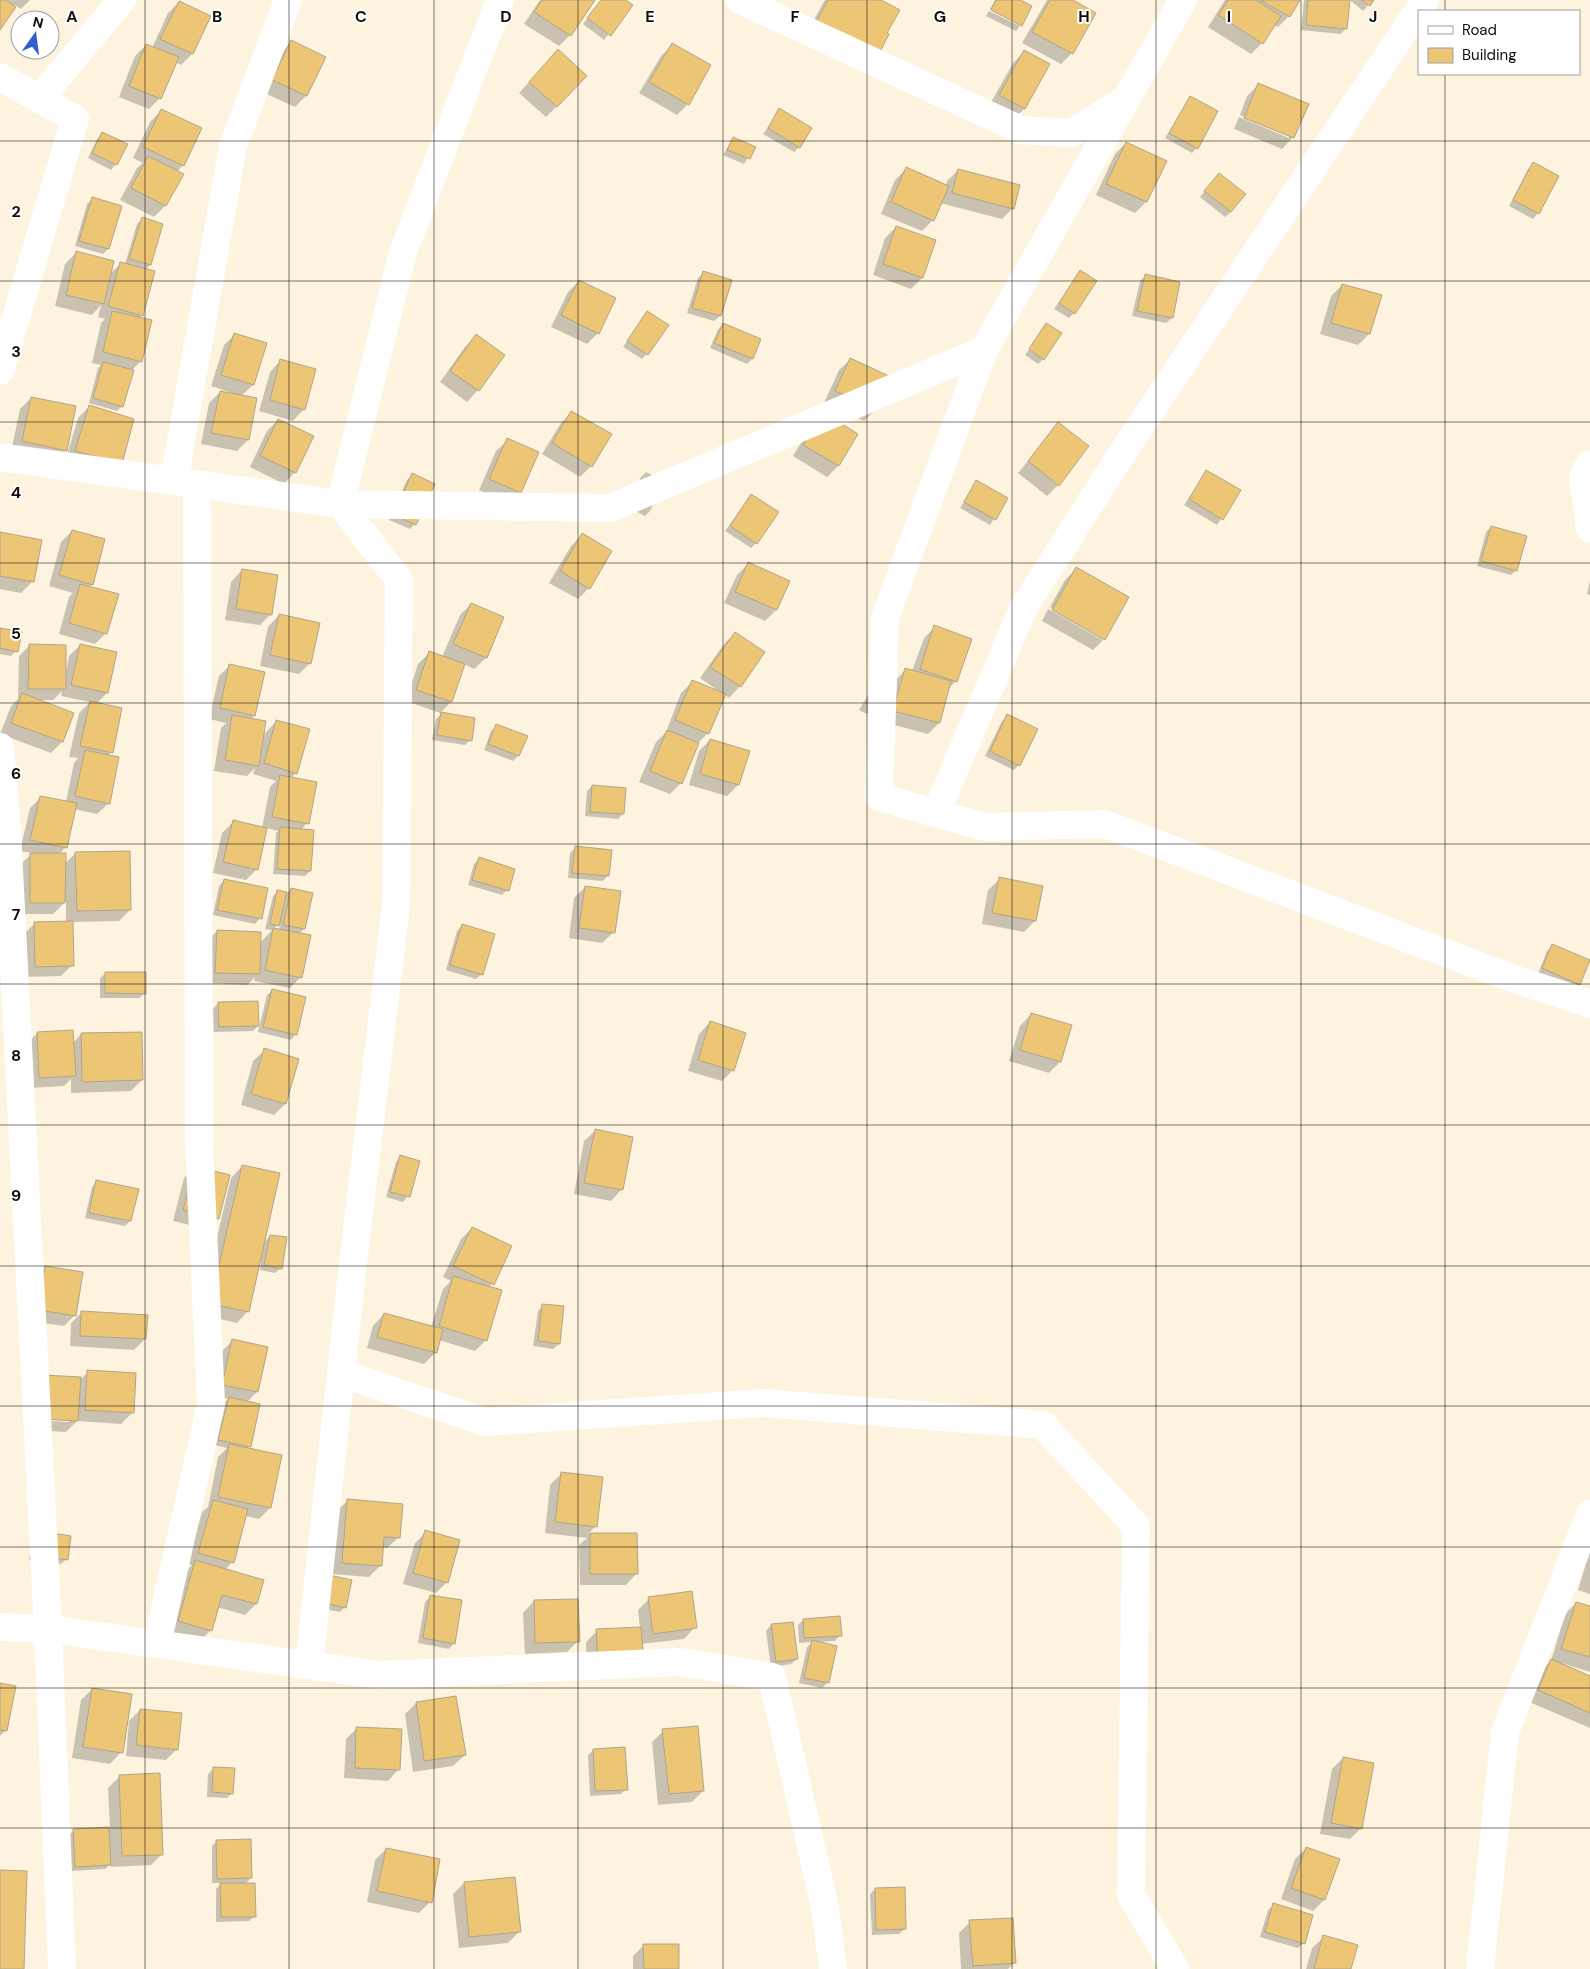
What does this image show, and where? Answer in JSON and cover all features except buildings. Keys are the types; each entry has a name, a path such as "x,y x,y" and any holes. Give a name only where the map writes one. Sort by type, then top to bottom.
{"street":[{"path":"39,99 122,0"},
{"path":"157,1644 211,1404 199,1142 185,482 233,146 288,0"},
{"path":"340,504 403,252 500,0"},
{"path":"740,0 767,6 1021,130 1072,133 1127,98"},
{"path":"1183,0 984,350 886,618 879,797 985,827 1105,824 1517,980 1590,1004"},
{"path":"936,813 1024,607 1119,458 1418,10"},
{"path":"0,77 75,119 0,371"},
{"path":"0,457 340,504 610,508 984,350"},
{"path":"1590,464 1583,476 1590,530"},
{"path":"310,1665 341,1373 396,905 399,580 340,504"},
{"path":"0,748 7,831 48,1629 62,1969"},
{"path":"341,1373 485,1422 762,1403 1043,1425 1136,1526 1131,1895 1176,1969"},
{"path":"1480,1969 1505,1732 1590,1514"},
{"path":"0,1627 48,1629 380,1674 680,1662 772,1677 825,1907 833,1969"}]}
